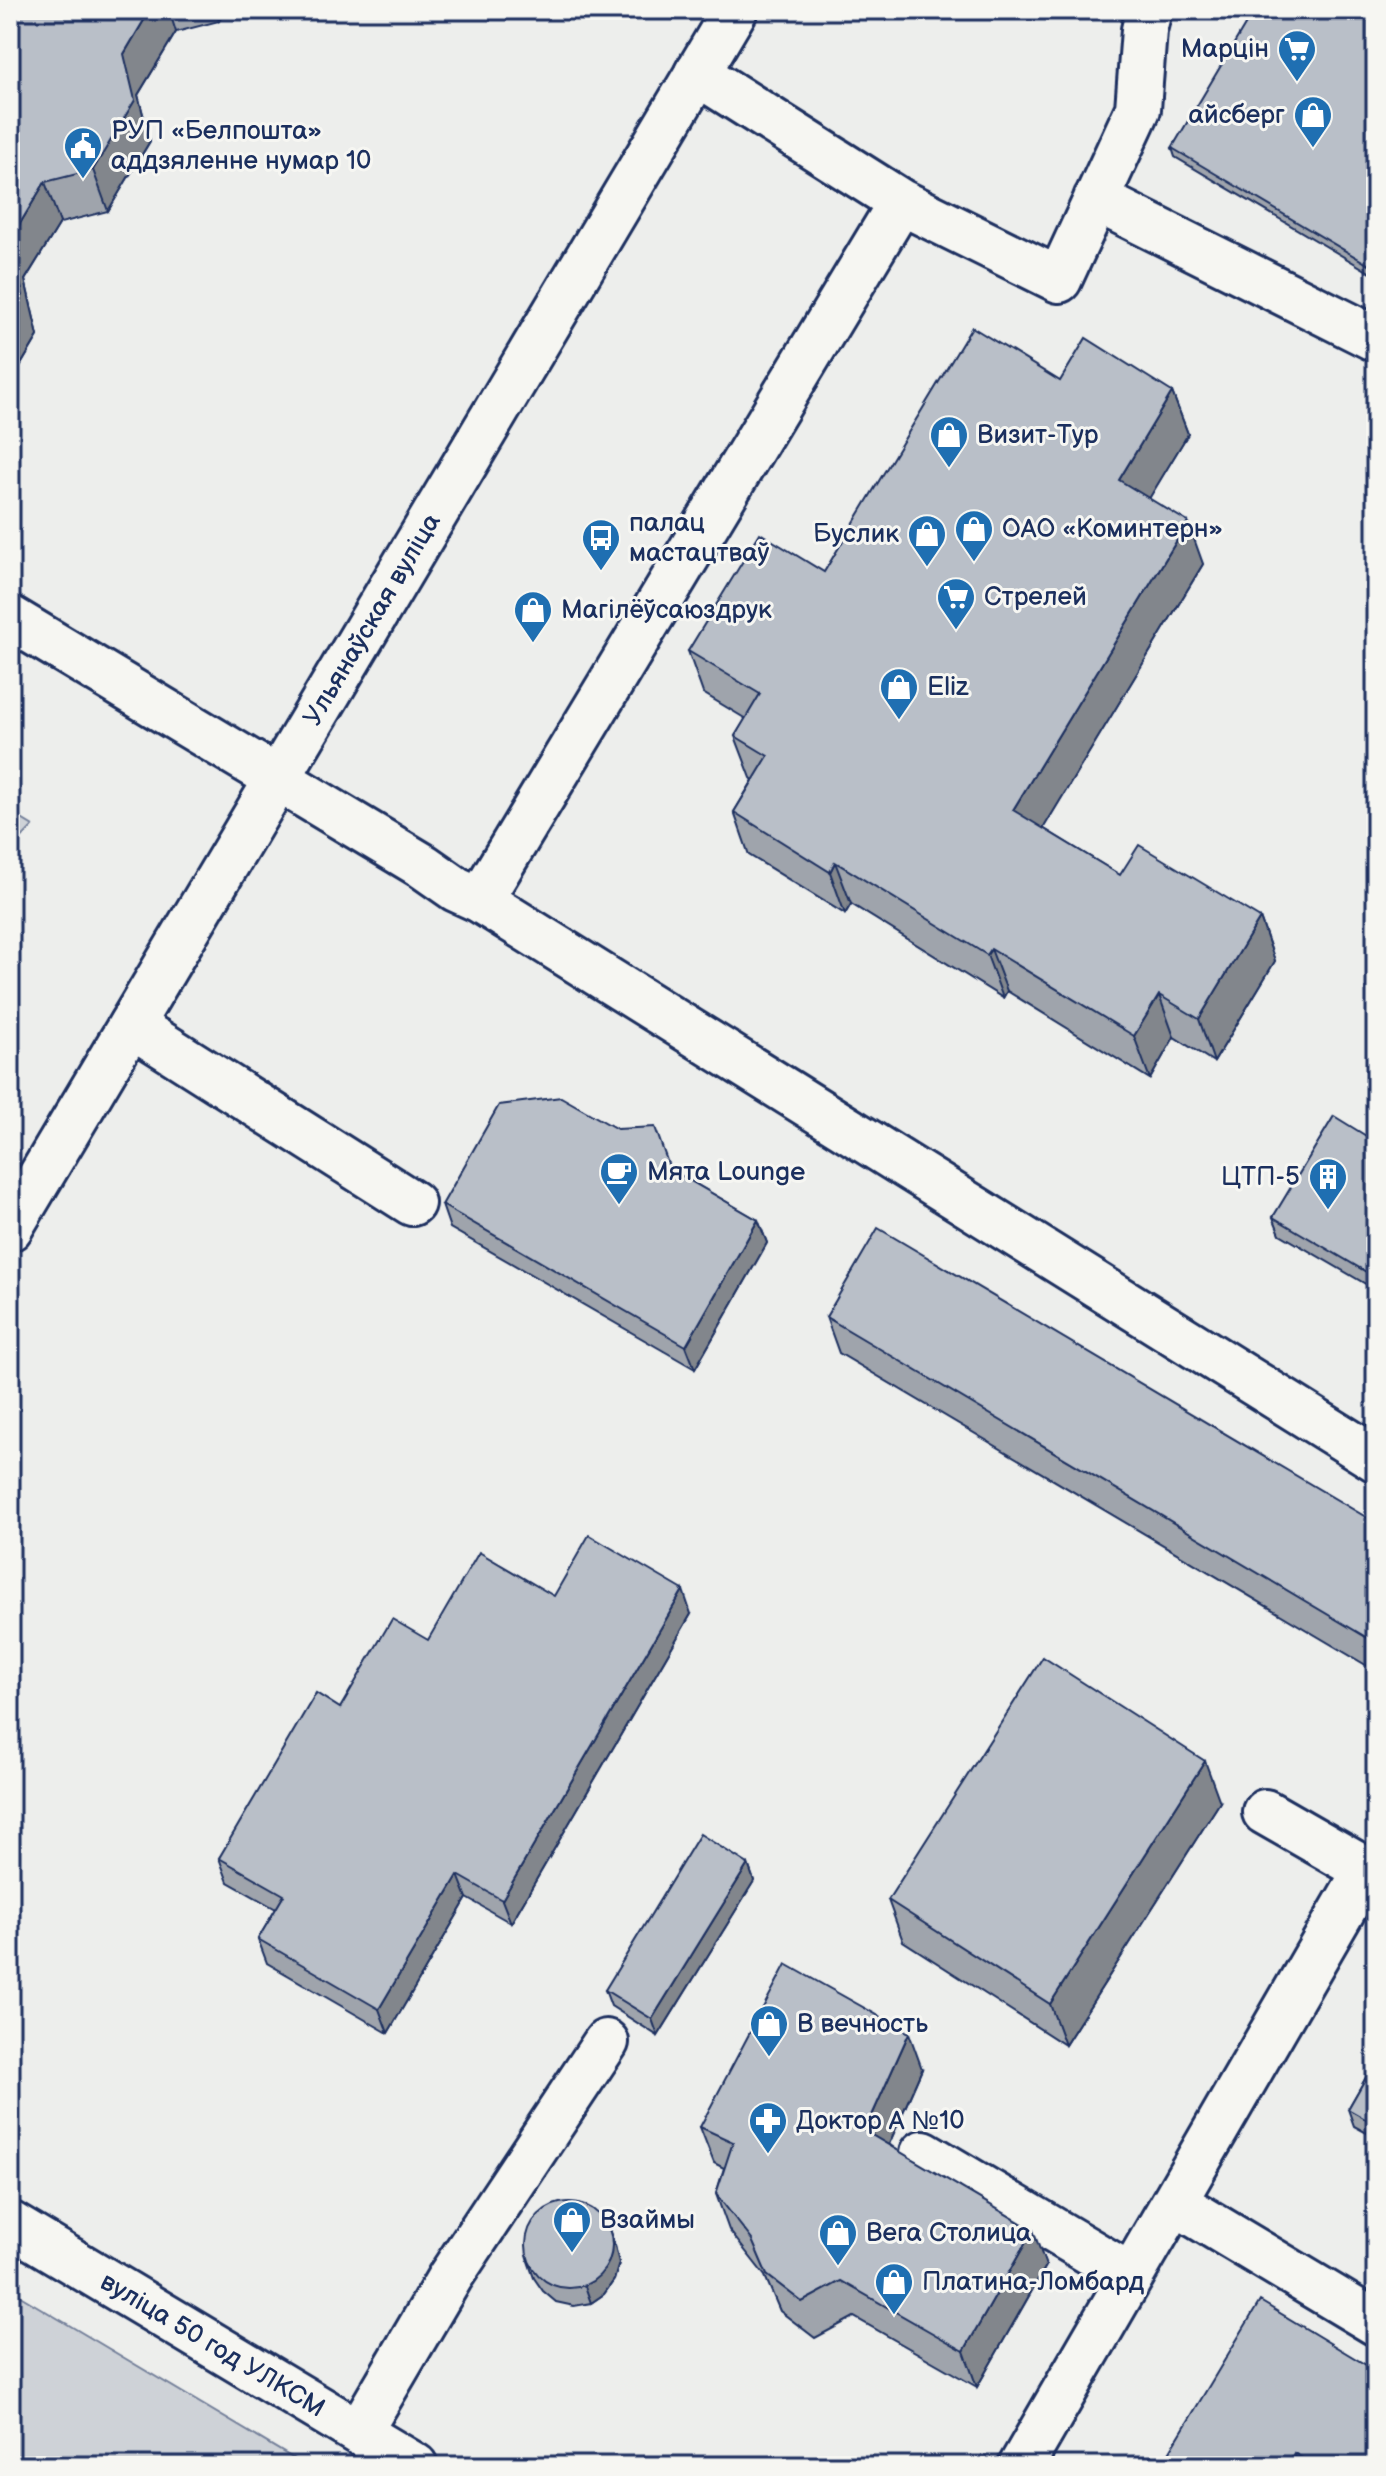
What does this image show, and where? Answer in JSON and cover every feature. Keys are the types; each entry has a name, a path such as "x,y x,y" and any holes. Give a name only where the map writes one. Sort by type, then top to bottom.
{"main road":[{"name":"Ульянаўская вуліца","path":"10,1228 735,10"},
{"path":"697,73 901,202 1059,280 1138,109 1144,30 1149,10"},
{"path":"1096,199 1376,339"},
{"path":"480,900 901,202"},
{"path":"10,618 423,866 456,889 480,900 1376,1459"},
{"path":"131,1025 412,1203"},
{"path":"1021,2466 1366,1870 1265,1812"},
{"path":"359,2432 450,2277 606,2042"},
{"path":"923,2153 1131,2276"},
{"path":"1174,2202 1376,2323"},
{"name":"вуліца 50 год УЛКСМ","path":"10,2224 415,2466"}],"shaded area":[{"path":"10,812 33,826 10,850"},
{"path":"10,2290 306,2466 10,2466"}],"building":[{"path":"10,10 150,10 124,54 135,100 93,170 45,182 10,240"},
{"name":"Марцін","path":"1254,10 1376,10 1376,269 1172,148"},
{"path":"10,240 23,295 10,317"},
{"path":"972,327 1060,381 1086,338 1172,392 1119,480 1188,522 1013,810 1120,875 1139,845 1260,918 1199,1019 1159,995 1134,1036 991,949 987,955 835,862 830,872 734,812 768,756 735,736 760,694 688,651 760,533 824,572"},
{"path":"561,1097 617,1129 655,1127 670,1169 758,1220 686,1346 442,1205 499,1105"},
{"name":"ЦТП-5","path":"1334,1116 1376,1142 1375,1277 1273,1217"},
{"path":"878,1228 1376,1523 1376,1643 826,1317"},
{"path":"589,1535 683,1590 502,1900 458,1875 379,2009 258,1939 284,1895 219,1858 316,1693 340,1708 392,1619 428,1640 479,1552 554,1596"},
{"path":"1043,1657 1205,1761 1050,2004 888,1900"},
{"path":"700,1834 748,1864 652,2019 605,1990"},
{"path":"786,1964 909,2033 865,2131 1033,2230 964,2351 841,2281 802,2302 767,2275 752,2240 716,2194 733,2142 700,2127"},
{"path":"1376,2060 1376,2125 1348,2109"},
{"path":"569,2202 586,2205 600,2214 609,2228 612,2245 609,2262 600,2276 586,2285 569,2288 552,2285 538,2276 529,2262 526,2245 529,2228 538,2214 552,2205"},
{"path":"1260,2301 1376,2371 1376,2466 1316,2466 1294,2453 1287,2466 1161,2466"}],"place":[{"name":"Марцін","path":"1297,83"},
{"name":"айсберг","path":"1313,149"},
{"name":"РУП «Белпошта» аддзяленне нумар 10","path":"83,180"},
{"name":"Визит-Тур","path":"949,469"},
{"name":"ОАО «Коминтерн»","path":"974,563"},
{"name":"Буслик","path":"927,568"},
{"name":"палац мастацтваў","path":"601,572"},
{"name":"Стрелей","path":"956,631"},
{"name":"Магілёўсаюздрук","path":"533,644"},
{"name":"Eliz","path":"899,721"},
{"name":"Мята Lounge","path":"619,1206"},
{"name":"ЦТП-5","path":"1328,1211"},
{"name":"В вечность","path":"769,2058"},
{"name":"Доктор А №10","path":"768,2155"},
{"name":"Взаймы","path":"572,2254"},
{"name":"Вега Столица","path":"838,2267"},
{"name":"Платина-Ломбард","path":"894,2316"}]}
